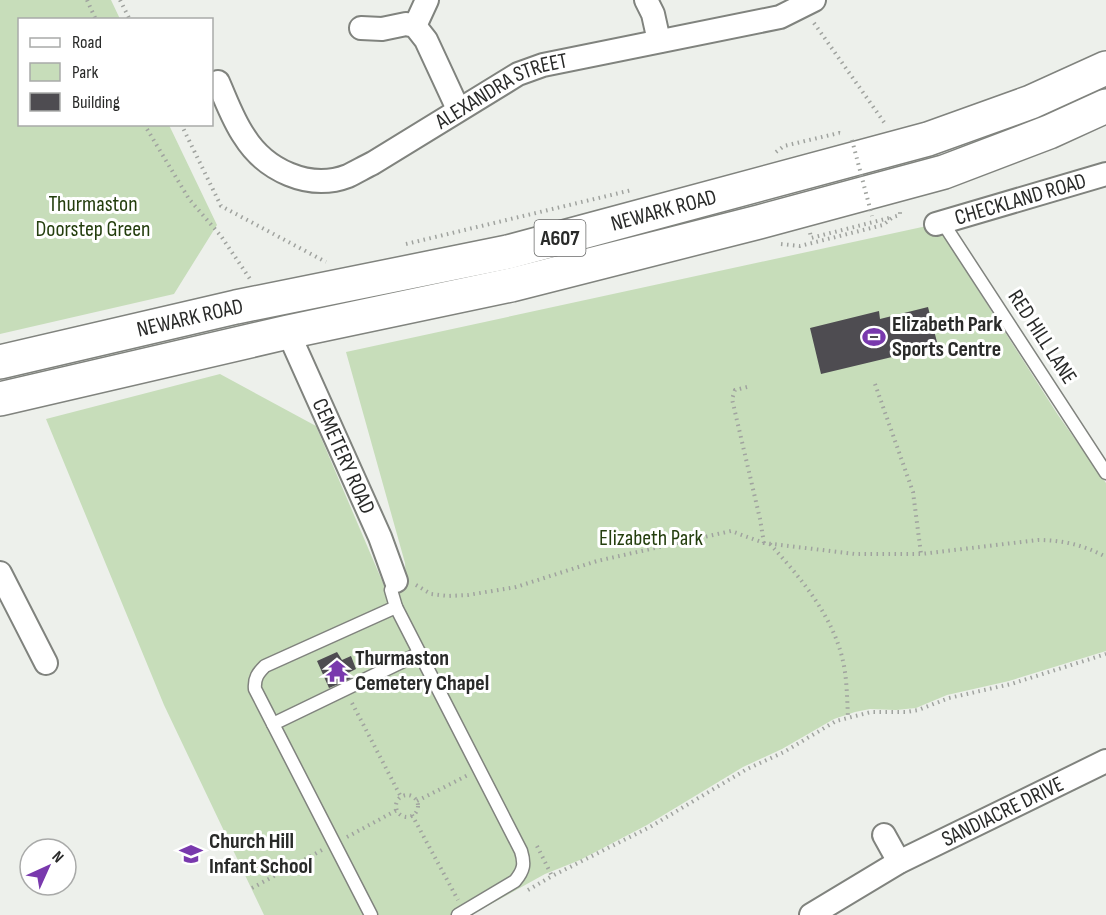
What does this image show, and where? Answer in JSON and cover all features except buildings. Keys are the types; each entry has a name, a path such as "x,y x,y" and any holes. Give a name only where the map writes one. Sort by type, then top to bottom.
{"highway":[{"name":"NEWARK ROAD","path":"0,362 266,301 508,252 928,139 1031,102 1106,68"},
{"name":"NEWARK ROAD","path":"0,399 288,332 511,285 759,222 944,172 1049,132 1106,106"}],"street":[{"path":"415,26 427,0"},
{"path":"646,0 653,14 659,41"},
{"name":"ALEXANDRA STREET","path":"218,82 221,113 256,152 280,171 302,179 327,181 348,176 373,163 518,74 543,65 780,17 809,4"},
{"path":"360,28 382,28 406,24 415,26 426,40 458,109"},
{"name":"CHECKLAND ROAD","path":"940,224 1106,174"},
{"name":"CEMETERY ROAD","path":"288,332 380,537 394,577"},
{"path":"0,573 46,663"},
{"name":"SANDIACRE DRIVE","path":"811,915 899,862 1105,765"},
{"path":"884,835 899,862"}],"lane":[{"name":"RED HILL LANE","path":"940,224 1106,472"},
{"path":"394,577 391,590 396,607 521,851 525,863 522,872 515,880 461,913"},
{"path":"371,915 273,724 254,682 258,672 265,666 396,607"},
{"path":"273,724 420,653"}],"path":[{"path":"87,0 95,18"},
{"path":"120,0 129,18"},
{"path":"809,4 888,128 880,131"},
{"path":"145,126 189,199 221,236 266,301"},
{"path":"182,126 220,206 328,263"},
{"path":"768,157 784,147 839,133 846,135"},
{"path":"852,141 872,216"},
{"path":"397,246 639,188"},
{"path":"875,384 913,492 921,554"},
{"path":"747,387 735,390 732,399 764,543"},
{"path":"394,577 431,594 468,595 516,587 597,561 731,531 764,543 855,554 921,554 1054,540 1068,542 1106,557"},
{"path":"770,544 794,570 830,627 843,661 848,717"},
{"path":"537,845 552,876 650,827 747,769 784,752 836,720 871,712 918,710 949,698 1011,684 1106,654"},
{"path":"345,689 401,797"},
{"path":"417,801 480,770"},
{"path":"412,796 417,801 417,809 412,815 405,816 399,813 397,803 401,797 412,796"},
{"path":"412,815 461,913"}],"green space":[{"name":"Thurmaston Doorstep Green","path":"0,0 111,0 120,18 18,18 18,126 169,126 217,225 174,294 0,334"},
{"name":"Elizabeth Park","path":"936,224 1058,415 1106,483 1106,651 1009,681 947,695 916,708 870,709 834,719 782,749 743,767 647,825 580,860 545,874 471,915 264,915 164,705 46,419 220,374 316,426 389,597 404,583 405,563 346,352"}],"place":[{"name":"Elizabeth Park Sports Centre","path":"874,337"},
{"name":"Thurmaston Cemetery Chapel","path":"337,671"},
{"name":"Church Hill Infant School","path":"191,854"}]}
